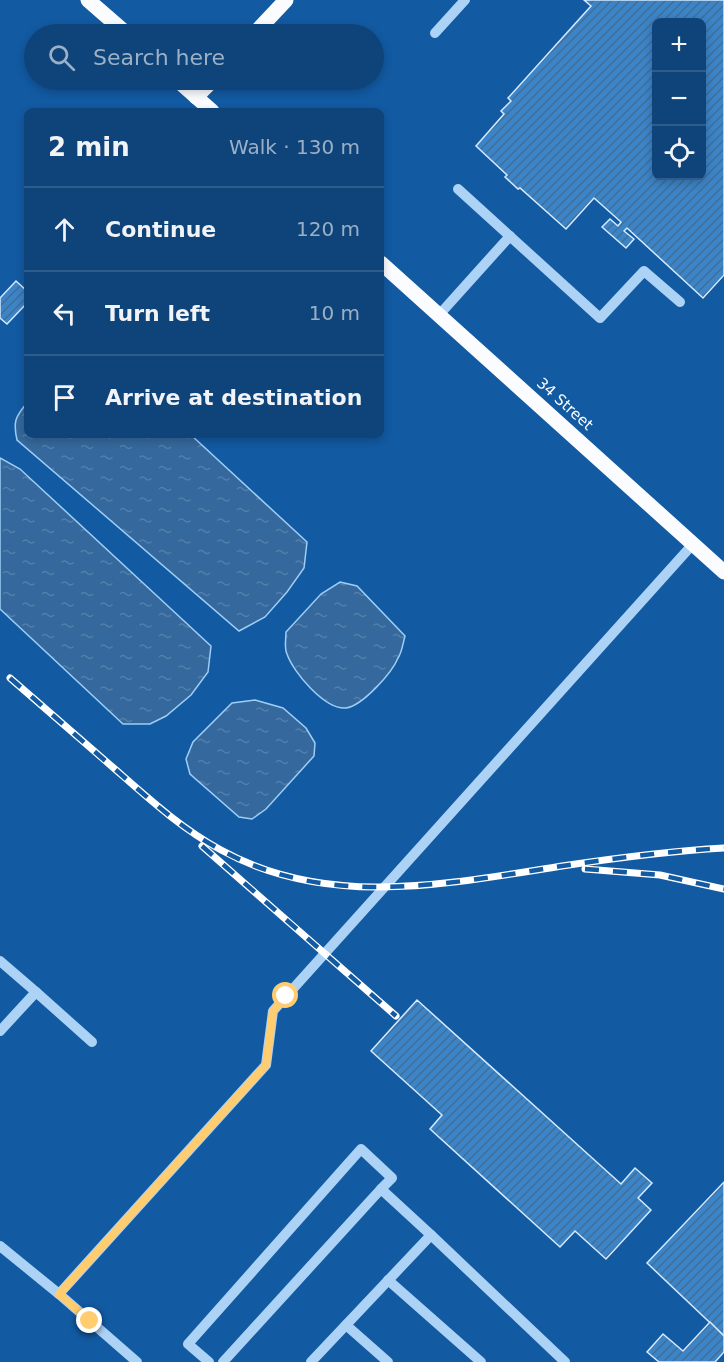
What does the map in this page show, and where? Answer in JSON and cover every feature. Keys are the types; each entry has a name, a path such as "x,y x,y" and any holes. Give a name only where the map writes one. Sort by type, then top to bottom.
{"main road":[{"path":"88,0 116,24"},
{"path":"263,24 286,0"},
{"path":"188,90 209,108"},
{"path":"196,97 203,90"},
{"name":"34 Street","path":"384,266 724,572"}],"lane":[{"path":"435,33 465,0"},
{"path":"458,189 600,318 644,271 680,302"},
{"path":"439,315 510,236"},
{"path":"59,1294 266,1065 273,1011 693,544"},
{"path":"0,961 92,1042"},
{"path":"0,1031 36,992"},
{"path":"209,1362 188,1344 361,1149 392,1178 223,1362"},
{"path":"381,1189 565,1362"},
{"path":"311,1362 431,1235"},
{"path":"0,1246 137,1362"},
{"path":"388,1280 481,1362"},
{"path":"346,1325 388,1362"}],"water":[{"path":"24,407 24,438 194,438 307,542 304,568 265,617 239,631 17,440 15,429"},
{"path":"0,458 20,469 211,646 208,672 191,695 166,716 150,724 123,724 0,609"},
{"path":"340,582 357,586 405,636 395,664 383,680 368,695 353,706 346,708 329,703 303,680 290,662 285,646 286,632 321,594"},
{"path":"255,700 283,708 306,728 315,743 314,756 266,809 252,819 239,817 190,774 186,759 193,742 232,703"}],"building":[{"path":"584,0 724,0 724,275 703,298 627,228 624,231 634,239 626,248 602,227 610,219 618,226 621,222 594,198 566,229 505,177 507,175 476,146 504,114 501,111 511,101 508,98 591,6"},
{"path":"16,281 24,288 24,306 7,324 0,318 0,298"},
{"path":"417,1000 621,1184 635,1168 652,1183 638,1198 651,1210 606,1259 575,1231 560,1247 430,1129 442,1115 371,1051"},
{"path":"724,1182 724,1336 647,1263"},
{"path":"710,1322 724,1336 724,1352 715,1362 659,1362 647,1352 663,1334 683,1351"}],"railway":[{"path":"10,678 153,803 193,833 221,850 262,868 303,880 346,886 388,887 432,884 623,858 724,848"},
{"path":"202,846 396,1016"},
{"path":"585,869 660,875 724,889"}],"route":[{"path":"90,1321 59,1294 266,1065 273,1011 286,996"}]}
